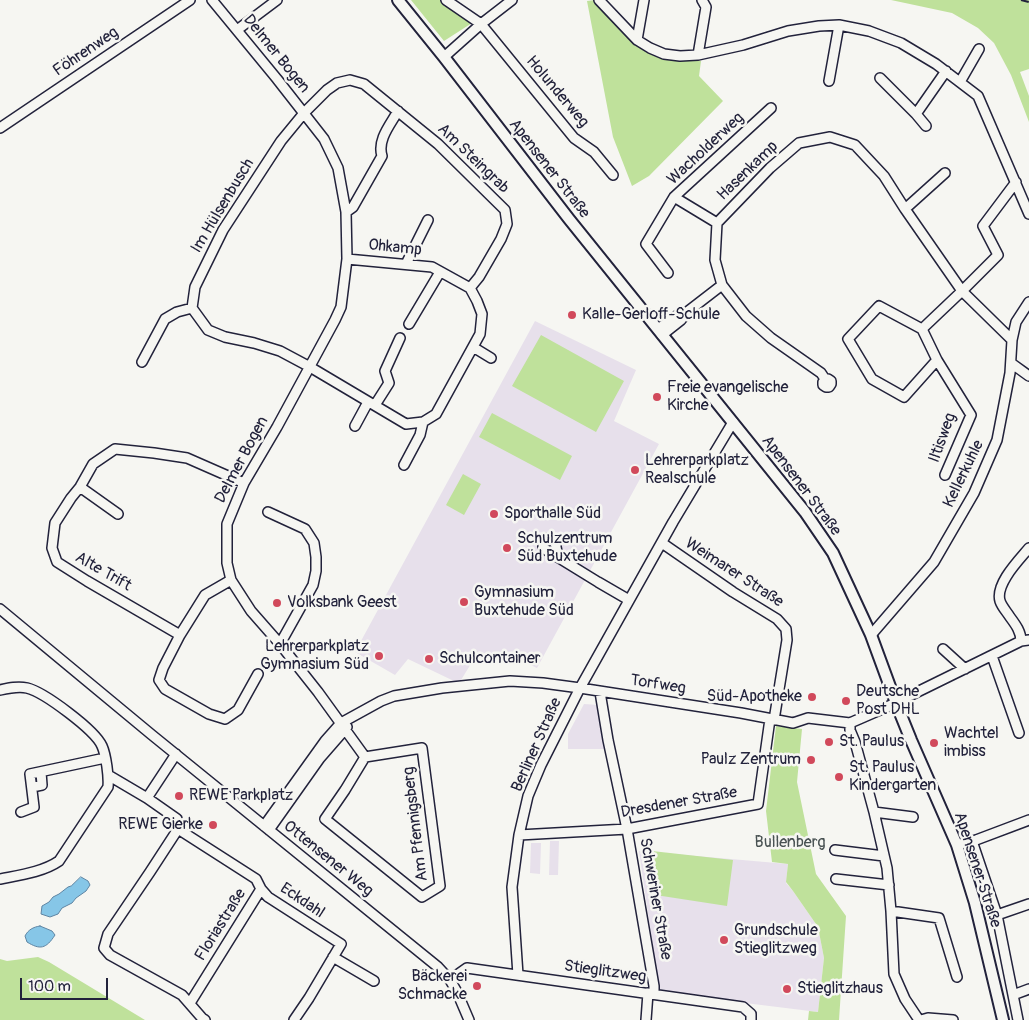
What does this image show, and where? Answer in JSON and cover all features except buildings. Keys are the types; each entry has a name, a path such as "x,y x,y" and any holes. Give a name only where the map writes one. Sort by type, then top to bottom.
{"main road":[{"name":"Apensener Straße","path":"398,0 569,218 805,512 833,553 872,635 896,703 957,845 975,903 1004,1020"}],"street":[{"name":"Föhrenweg","path":"0,128 190,0"},
{"name":"Delmer Bogen","path":"212,0 324,139 338,168 346,212 347,258 341,308 277,427 244,483 227,524 227,563 231,580 251,611 280,644 343,726"},
{"path":"237,30 278,0"},
{"name":"Holunderweg","path":"446,0 481,24 574,138 594,152 613,175"},
{"path":"599,0 637,40 664,54 680,56 698,55 743,45 788,30 839,25 869,31 901,43 936,64 978,96 1029,214"},
{"path":"637,40 644,0"},
{"path":"698,55 706,6 702,0"},
{"path":"444,57 506,2"},
{"path":"829,81 839,25"},
{"path":"960,82 979,49"},
{"path":"916,114 946,71"},
{"path":"880,78 926,126"},
{"name":"Am Steingrab","path":"304,113 337,82 350,80 364,84 438,144 505,210 507,224 501,239 479,277 470,288"},
{"name":"Wacholderweg","path":"717,223 674,197 771,108"},
{"path":"346,212 353,207 382,156 380,150 382,140 398,112"},
{"name":"Im Hülsenbusch","path":"192,308 195,287 223,230 281,141 304,113"},
{"name":"Hasenkamp","path":"722,285 715,260 717,223 770,168 799,143 830,137 855,145 884,176 962,291 1013,337"},
{"path":"905,209 945,173"},
{"path":"922,329 998,255 983,226 1016,182"},
{"path":"668,273 646,244 674,197"},
{"path":"406,264 428,220"},
{"name":"Ohkamp","path":"347,258 432,267 470,288"},
{"name":"Ohkamp","path":"409,324 440,272"},
{"path":"660,332 681,320 687,312 722,285 746,316 771,338 821,373 825,379"},
{"path":"142,362 165,319 177,312 192,308 208,330 225,337 280,351 406,424 423,422 436,414 480,334 482,314 470,288"},
{"name":"Kellerkuhle","path":"872,635 934,562 974,493 996,440 1010,373 1016,322 1029,302"},
{"path":"879,306 922,329 937,360 904,398 872,379 848,339 879,306"},
{"path":"1013,337 1029,313"},
{"path":"355,426 389,383 385,371 400,338"},
{"path":"472,347 491,358"},
{"name":"Iltisweg","path":"937,360 971,416 945,475"},
{"path":"1011,363 1029,376"},
{"path":"404,465 420,435 423,422"},
{"name":"Berliner Straße","path":"518,975 512,888 519,834 532,784 580,688 662,542 733,422"},
{"name":"Alte Trift","path":"180,634 57,562 52,548 55,523 80,487 93,464 115,450 187,458 244,483"},
{"path":"80,487 118,514"},
{"path":"268,512 305,529 314,543 316,557 313,586 280,644"},
{"name":"Weimarer Straße","path":"662,542 732,591 778,619 784,627 787,640 772,719"},
{"path":"953,1020 928,1018 920,1020 905,999 894,974 891,911 884,856 874,812 850,730 850,723 1025,641 1005,610 1000,600 999,591 1005,579 1029,548"},
{"path":"558,557 629,600"},
{"path":"231,580 205,595 180,634 159,680 165,689 209,714 225,719 238,710 258,674"},
{"name":"Ottensener Weg","path":"0,609 438,967 450,980 461,999 469,1020"},
{"path":"943,649 965,669"},
{"path":"992,656 1019,733"},
{"name":"Torfweg","path":"266,828 343,726 409,694 442,688 510,681 543,683 736,712 793,723 808,718 850,723"},
{"path":"0,690 17,687 28,688 47,697 94,734 102,746 108,775 108,787 59,861 52,866 0,879"},
{"name":"Schweriner Straße","path":"600,692 628,829 654,986 646,1020"},
{"name":"Dresdener Straße","path":"519,834 628,829 758,804 772,719"},
{"path":"343,726 365,757"},
{"name":"Am Pfennigsberg","path":"422,748 440,886 422,897 325,819 365,757 422,748"},
{"path":"147,798 176,754"},
{"path":"21,812 34,807 30,774 105,758"},
{"name":"Eckdahl","path":"108,775 147,798 177,819 178,829 256,879 268,898 340,944 333,957"},
{"path":"874,812 913,817"},
{"path":"957,845 1029,820"},
{"path":"178,829 108,934 104,948 110,955 182,995 205,1020"},
{"path":"972,841 997,915 1018,1020"},
{"path":"836,850 884,856"},
{"path":"836,880 888,885"},
{"name":"Floriastraße","path":"190,1003 261,889"},
{"path":"997,915 1029,904"},
{"path":"891,911 939,918 957,977"},
{"path":"294,1020 333,957 374,981"},
{"name":"Stieglitzweg","path":"450,980 467,968 743,1007 751,1014 751,1020"},
{"path":"1013,995 1029,989"}],"shaded area":[{"name":"Schulzentrum Süd Buxtehude","path":"535,321 636,370 614,421 659,444 537,668 514,657 491,660 477,654 461,680 456,682 408,659 395,675 355,652"},
{"path":"584,704 599,705 607,749 568,749 568,734"},
{"path":"550,841 559,841 558,875 549,875"},
{"path":"531,843 541,843 540,874 530,873"},
{"path":"639,851 788,864 786,883 818,927 824,958 818,1012 737,1002 719,1004 659,990"}],"green space":[{"path":"411,0 446,0 472,23 444,41"},
{"path":"595,0 626,33 680,60 701,61 699,76 723,101 649,176 632,186 613,137 587,1"},
{"path":"891,0 1029,0 1029,69 1020,72 1029,96 1029,122 1011,75 994,43 978,28 952,13"},
{"path":"541,335 624,381 596,432 512,386"},
{"path":"492,413 572,456 560,480 479,437"},
{"path":"463,474 481,484 464,515 446,505"},
{"name":"Bullenberg","path":"776,726 802,729 797,782 816,874 846,916 839,1020 808,1020 809,1011 818,1012 824,958 818,927 786,882 788,864 772,862 766,811"},
{"path":"652,851 733,860 727,906 649,894"},
{"path":"38,957 145,1020 0,1020 0,959 7,961"}],"water":[{"path":"81,877 88,881 90,885 86,891 72,903 62,908 58,914 50,917 41,914 42,906"},
{"path":"40,926 52,931 55,935 49,943 42,947 27,942 25,936 31,929"}],"railway":[{"path":"1021,0 1029,2"}],"place":[{"name":"Kalle-Gerloff-Schule","path":"572,315"},
{"name":"Freie evangelische Kirche","path":"657,397"},
{"name":"Lehrerparkplatz Realschule","path":"635,470"},
{"name":"Sporthalle Süd","path":"494,514"},
{"name":"Schulzentrum Süd Buxtehude","path":"507,548"},
{"name":"Gymnasium Buxtehude Süd","path":"464,602"},
{"name":"Volksbank Geest","path":"277,603"},
{"name":"Lehrerparkplatz Gymnasium Süd","path":"379,656"},
{"name":"Schulcontainer","path":"429,659"},
{"name":"Süd-Apotheke","path":"812,697"},
{"name":"Deutsche Post DHL","path":"846,701"},
{"name":"St. Paulus","path":"829,742"},
{"name":"Wachtel imbiss","path":"934,743"},
{"name":"Paulz Zentrum","path":"811,760"},
{"name":"St. Paulus Kindergarten","path":"839,777"},
{"name":"REWE Parkplatz","path":"179,796"},
{"name":"REWE Gierke","path":"213,825"},
{"name":"Grundschule Stieglitzweg","path":"724,940"},
{"name":"Bäckerei Schmacke","path":"477,986"},
{"name":"Stieglitzhaus","path":"787,989"}]}
